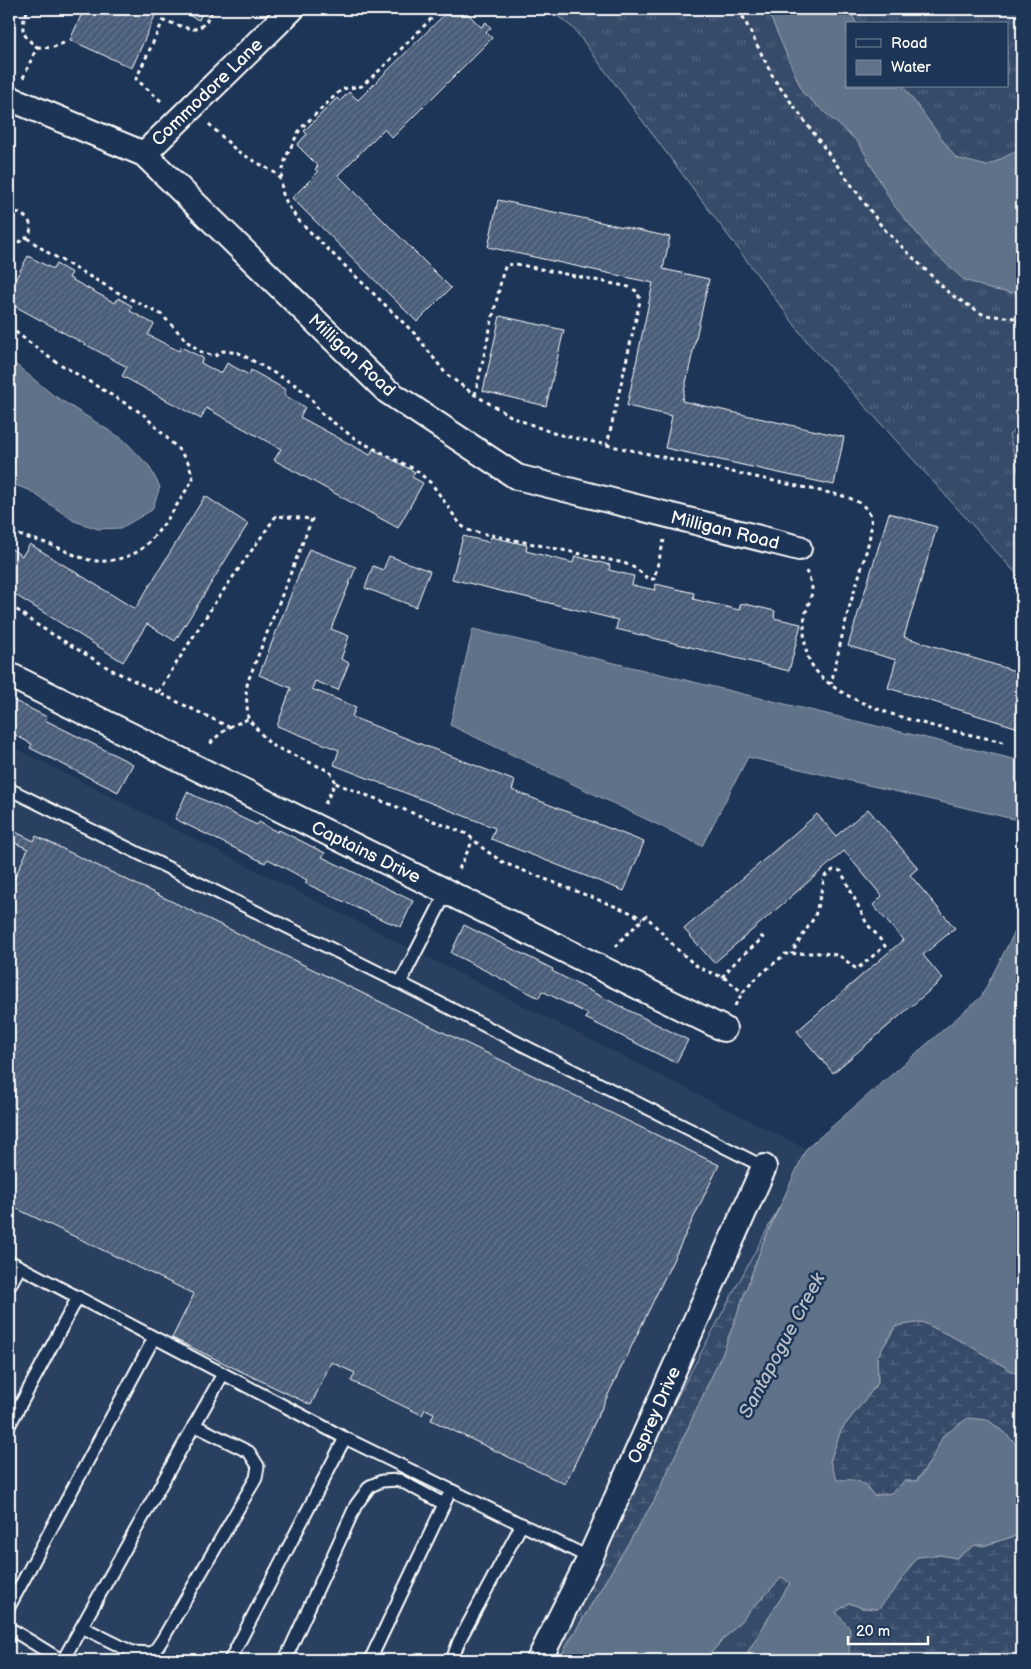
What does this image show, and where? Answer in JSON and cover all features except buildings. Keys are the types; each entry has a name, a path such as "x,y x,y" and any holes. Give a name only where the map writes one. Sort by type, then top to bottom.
{"street":[{"name":"Commodore Lane","path":"144,154 292,9"},
{"name":"Milligan Road","path":"11,98 144,154 387,391 517,477 799,548"},
{"name":"Captains Drive","path":"9,675 314,826 451,883 606,970 724,1029"},
{"name":"Osprey Drive","path":"539,1660 590,1558 764,1167"}],"lane":[{"path":"9,790 400,983 764,1167"},
{"path":"400,983 451,883"},
{"path":"9,1261 345,1438 590,1558"},
{"path":"9,1287 20,1267"},
{"path":"9,1426 78,1297"},
{"path":"9,1607 154,1338"},
{"path":"9,1628 62,1660 82,1628 223,1374"},
{"path":"82,1628 132,1652 153,1653 256,1478 258,1466 249,1452 194,1424"},
{"path":"230,1660 345,1438"},
{"path":"284,1660 356,1505 370,1486 382,1481 399,1480 444,1504"},
{"path":"370,1660 451,1490"},
{"path":"452,1660 459,1641 522,1524"}],"path":[{"path":"28,9 23,21 22,30 25,38 37,46 51,48 66,42"},
{"path":"213,9 204,24 199,28 185,29 163,21 136,80 186,113 237,151 278,174 281,179"},
{"path":"739,9 774,78 883,228 950,294 984,315 1015,318 1022,316"},
{"path":"437,13 362,86 342,89 300,129 286,157 281,179 282,192 290,209 300,222 416,335 446,374 475,395 514,418 556,434 839,495 861,503 871,519 868,543 849,608 831,684"},
{"path":"11,98 37,46"},
{"path":"9,208 29,220 32,227 27,238 9,248"},
{"path":"27,238 46,252 109,288 162,315 189,343 203,352 215,356 223,351 239,353 297,386 309,396 322,414 350,434 416,470 432,484 460,524 467,530 624,563 637,569 648,579 654,579 670,516"},
{"path":"475,395 506,265 516,264 629,287 638,292 640,301 607,445"},
{"path":"9,327 50,358 144,414 179,450 189,464 192,479 177,505 152,538 138,551 124,557 100,561 85,559 53,546 19,536 9,530"},
{"path":"158,692 216,601 276,516 312,519 248,680 246,690 248,718 271,745 329,771 334,777 335,783 314,826"},
{"path":"799,548 812,588 804,617 808,657 815,669 826,681 884,712 1003,742"},
{"path":"9,609 16,609 34,623 110,669 229,727"},
{"path":"197,768 213,740 229,727 248,718"},
{"path":"335,783 467,834 504,863 632,913 642,919"},
{"path":"451,883 473,840"},
{"path":"724,1029 738,1000 785,954 791,954 829,954 841,957 857,969 885,946 867,924 840,871 833,870 825,876 815,916 791,954"},
{"path":"606,970 619,942 646,916 694,964 722,977 743,994"},
{"path":"722,977 736,961 763,938 759,934"}],"shaded area":[{"path":"9,745 806,1149 763,1243 550,1660 9,1660"}],"green space":[{"path":"549,9 1022,9 1022,580 809,344 574,29"},
{"path":"1022,423 1022,486 1009,435"},
{"path":"779,1207 763,1243 724,1350 655,1499 564,1650 561,1660 546,1660 649,1450"},
{"path":"922,1322 965,1343 1017,1374 1022,1380 1022,1450 988,1420 930,1462 916,1481 905,1481 891,1493 874,1496 865,1484 836,1480 830,1461 841,1430 878,1383 877,1357 896,1326"},
{"path":"1022,1531 1022,1660 847,1660 849,1656 836,1612 849,1603 862,1608 878,1609 895,1589 917,1557 940,1555 956,1558 975,1545 986,1545 1018,1535"},
{"path":"782,1577 791,1582 749,1650 745,1660 704,1660"}],"water":[{"path":"767,9 852,9 856,22 846,22 846,88 904,88 956,158 987,166 1022,148 1022,288 1012,293 989,289 963,279 929,248 892,203 859,143 803,93"},
{"path":"9,359 53,395 124,440 149,466 160,487 152,510 121,528 98,529 74,521 29,490 9,483"},
{"path":"473,629 1022,761 1022,821 748,757 702,846 450,725"},
{"name":"Santapogue Creek","path":"1022,918 1022,1380 1017,1374 965,1343 922,1322 896,1326 877,1357 878,1383 841,1430 830,1461 837,1480 858,1481 866,1486 874,1496 891,1493 905,1481 917,1481 930,1462 943,1436 968,1418 988,1420 1022,1450 1022,1531 1018,1535 986,1545 975,1545 956,1558 940,1555 917,1557 895,1589 878,1609 862,1608 849,1603 836,1612 850,1629 849,1656 847,1660 745,1660 749,1650 790,1583 782,1577 704,1660 561,1660 564,1650 655,1499 724,1350 763,1243 806,1149 981,997"}]}
